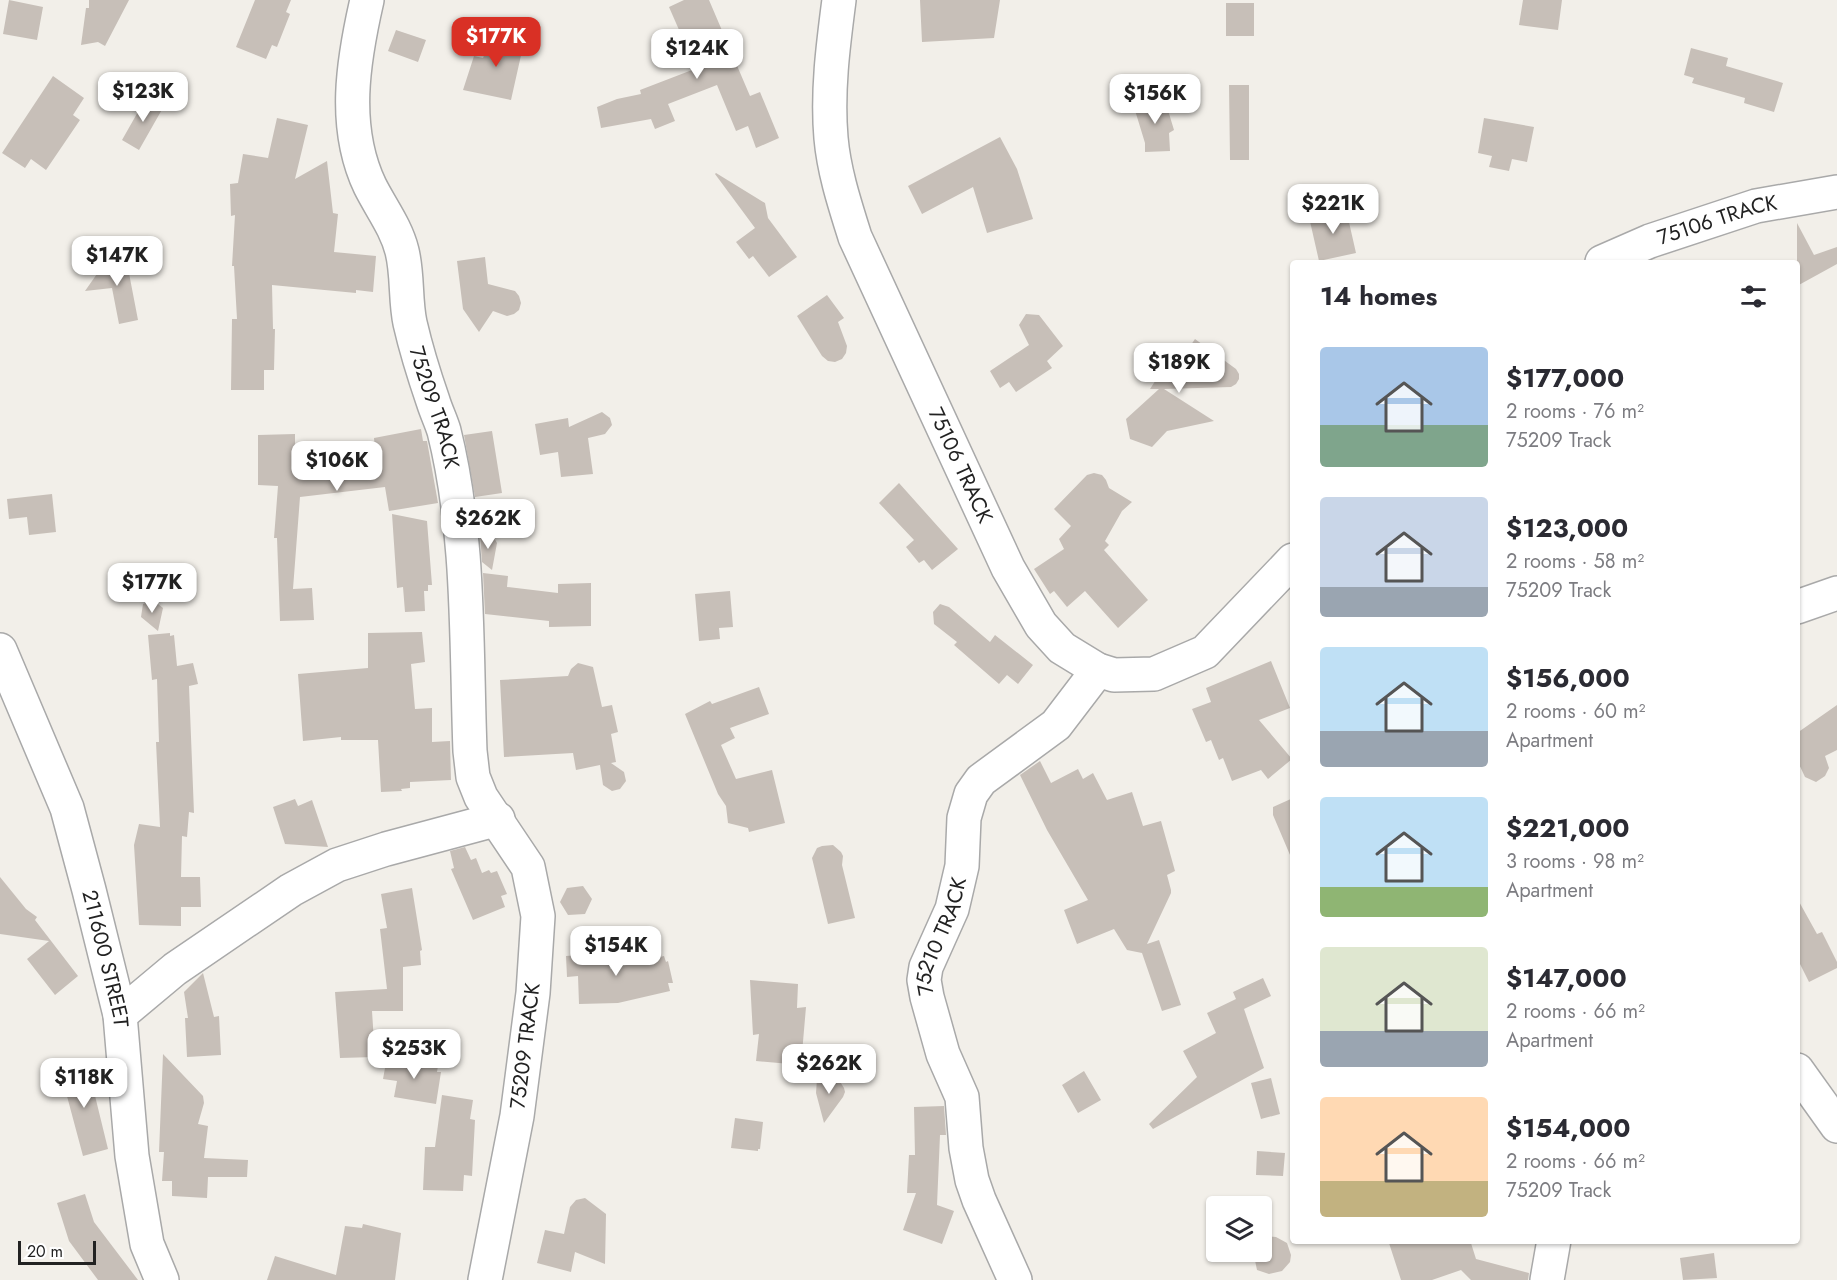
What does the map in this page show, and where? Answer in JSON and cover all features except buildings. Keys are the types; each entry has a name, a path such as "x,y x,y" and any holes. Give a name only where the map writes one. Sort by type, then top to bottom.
{"street":[{"name":"75209 TRACK","path":"367,0 354,67 351,105 356,141 370,186 387,214 402,250 409,320 443,429 456,494 462,543 473,777 481,797 498,819 528,867 538,916 532,993 517,1116 485,1280"},
{"name":"75106 TRACK","path":"839,0 829,91 831,140 841,194 855,237 1008,568 1041,625 1062,648 1098,670 1114,675 1154,674 1205,652 1290,563"},
{"name":"75106 TRACK","path":"1607,260 1650,241 1756,206 1837,192"},
{"path":"1800,607 1837,593"},
{"name":"211600 STREET","path":"0,650 67,808 120,1015 132,1156 147,1244 162,1280"},
{"name":"75210 TRACK","path":"1016,1280 972,1180 963,1125 962,1097 943,1054 924,980 926,967 952,909 962,866 964,818 971,794 981,780 1056,725 1098,670"},
{"path":"120,1015 175,969 291,890 337,865 386,849 498,819"},
{"path":"1800,1075 1837,1126"},
{"path":"1547,1280 1553,1244"}]}
